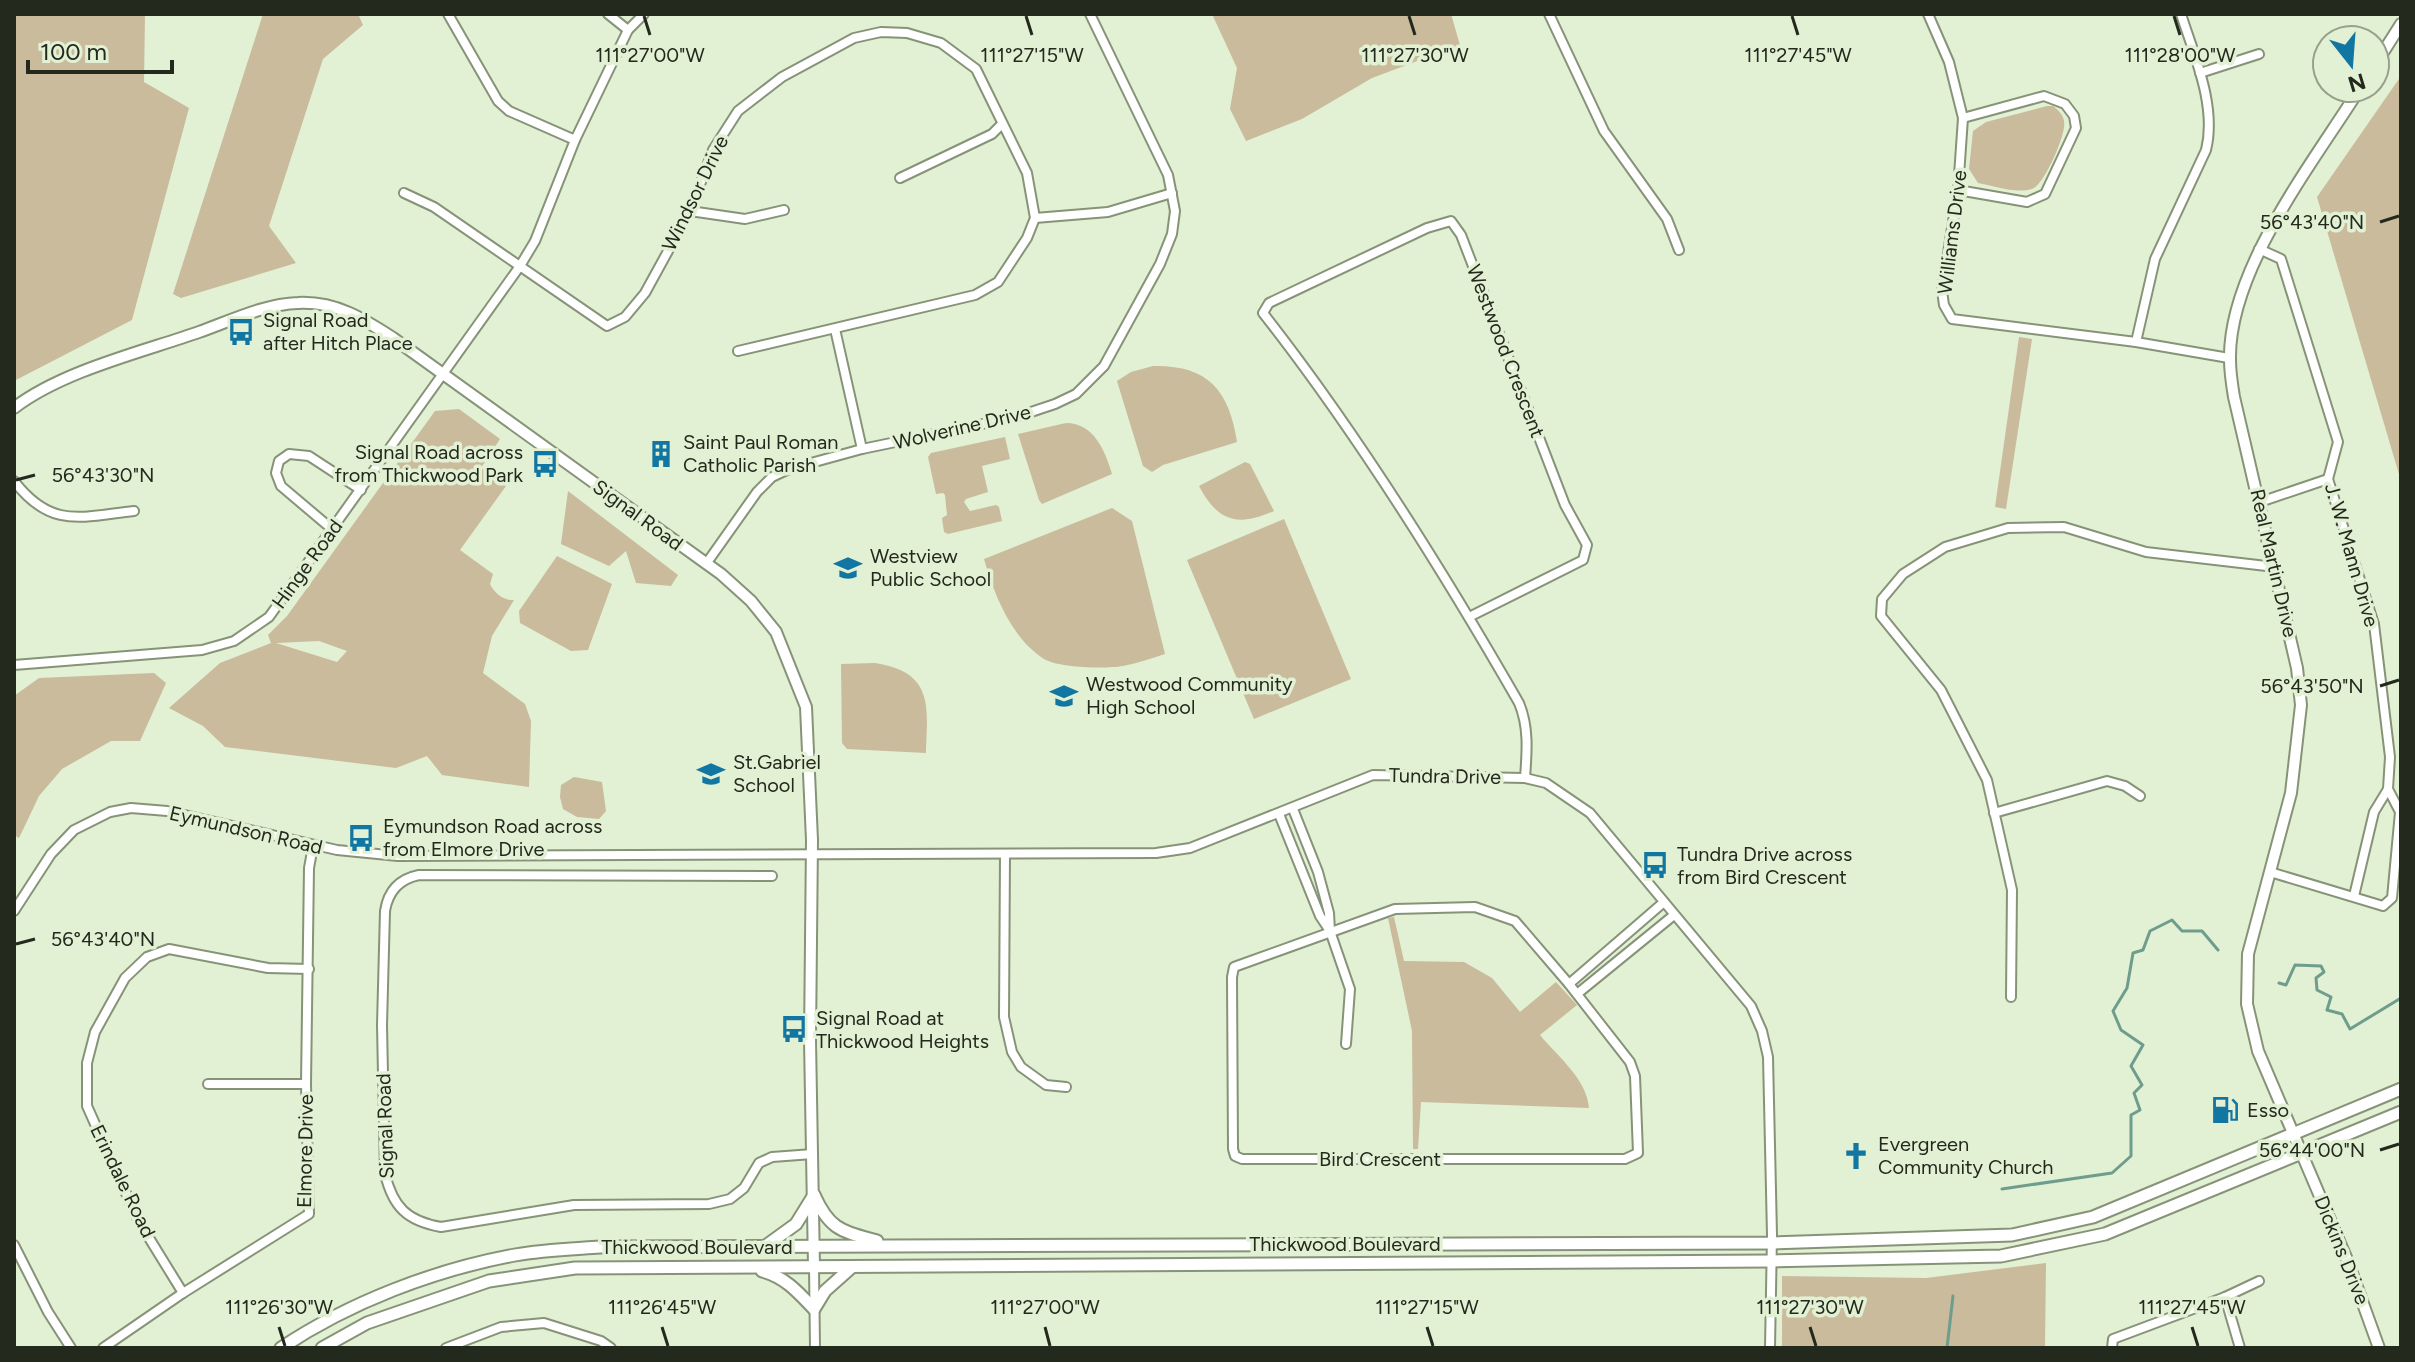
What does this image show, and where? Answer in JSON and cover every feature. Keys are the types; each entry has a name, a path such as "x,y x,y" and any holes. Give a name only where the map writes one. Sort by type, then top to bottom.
{"main road":[{"name":"Thickwood Boulevard","path":"281,1348 376,1297 454,1270 516,1255 600,1247 1772,1243 2012,1235 2093,1217 2401,1089"},
{"name":"Thickwood Boulevard","path":"322,1348 367,1323 489,1281 575,1268 1771,1261 2001,1256 2105,1234 2401,1112"},
{"path":"814,1195 824,1217 839,1231 893,1245"},
{"path":"767,1246 796,1224 814,1195"},
{"path":"745,1267 778,1275 814,1309 825,1291 852,1267"}],"street":[{"path":"448,14 498,101 509,111 575,140"},
{"path":"608,14 628,30"},
{"path":"443,374 535,241 575,140 628,30 644,14"},
{"name":"Wolverine Drive","path":"706,564 757,492 772,477 789,469 862,449 1016,417 1055,404 1076,394 1104,366 1160,264 1172,234 1175,211 1168,175 1090,14"},
{"path":"1549,14 1604,131 1667,219 1679,250"},
{"name":"Williams Drive","path":"1928,14 1949,62 1963,118 1958,190 1942,291 1944,305 1952,319 2136,342 2229,358"},
{"path":"2136,342 2155,259 2206,150 2210,134 2200,73 2181,14"},
{"name":"Windsor Drive","path":"520,266 607,326 625,317 645,293 690,211 713,150 738,111 782,77 854,38 881,32 907,33 941,43 976,69 1027,173 1035,218"},
{"path":"2200,73 2259,54"},
{"path":"1958,190 2027,202 2036,199 2045,194 2076,128 2074,116 2065,104 2044,96 1963,118"},
{"name":"Real Martin Drive","path":"2303,1154 2258,1051 2247,1004 2248,954 2291,793 2301,705 2297,668 2234,397 2229,358 2237,307 2259,249 2350,104"},
{"path":"900,178 992,134 1002,124"},
{"path":"404,193 434,207 520,266"},
{"path":"738,351 975,295 998,282 1027,238 1035,218 1108,212 1172,193"},
{"path":"690,211 745,219 784,210"},
{"name":"Westwood Crescent","path":"1451,221 1461,235 1565,505 1587,545 1583,560 1469,617 1313,377 1263,313 1269,303 1427,228 1451,221"},
{"name":"J. W. Mann Drive","path":"2259,249 2281,259 2329,408 2338,442 2328,479 2374,624 2390,757 2388,789 2374,812 2354,896"},
{"name":"Signal Road","path":"14,408 33,394 71,377 261,311 298,303 332,306 378,328 721,574 751,601 776,632 806,707 812,854 810,1040 814,1267"},
{"path":"835,329 862,449"},
{"name":"Hinge Road","path":"14,665 189,651 234,641 269,617 443,374"},
{"path":"333,530 281,486 276,473 279,461 289,454 309,456 361,490"},
{"path":"2260,502 2328,479"},
{"path":"14,481 27,498 55,515 85,517 134,511"},
{"path":"2011,997 2012,890 1987,780 1941,690 1881,616 1882,599 1903,574 1945,547 2008,528 2064,527 2146,552 2275,567"},
{"path":"1469,617 1525,717 1525,778"},
{"name":"Tundra Drive","path":"812,854 1167,853 1190,848 1373,775 1525,778 1546,783 1590,813 1751,1006 1762,1031 1768,1057 1772,1243 1770,1348"},
{"path":"1994,813 2107,781 2125,786 2140,796"},
{"name":"J. W. Mann Drive","path":"2270,872 2383,906 2392,898 2400,812 2388,789"},
{"name":"Eymundson Road","path":"14,911 61,843 83,825 110,812 131,808 167,811 313,846 364,854 812,854"},
{"path":"1293,809 1318,872 1329,913 1330,931"},
{"path":"1279,814 1320,916 1330,931 1350,989 1346,1044"},
{"name":"Elmore Drive","path":"103,1348 183,1293 309,1214 306,1084 309,868 313,846"},
{"path":"1005,854 1004,1017 1012,1052 1021,1067 1046,1085 1066,1087"},
{"path":"707,855 707,875"},
{"path":"1304,877 1318,872"},
{"name":"Signal Road","path":"772,876 419,875 395,886 385,911 382,1025 385,1174 389,1192 399,1208 423,1224 441,1227 574,1205 709,1204 730,1199 744,1188 759,1163 772,1157 813,1154"},
{"path":"1569,984 1664,902"},
{"name":"Bird Crescent","path":"1475,907 1515,921 1630,1062 1635,1076 1638,1153 1625,1159 1242,1159 1235,1156 1234,967 1330,931 1395,909 1475,907"},
{"path":"1577,994 1674,915"},
{"path":"1615,944 1625,956"},
{"name":"Erindale Road","path":"183,1293 138,1220 87,1106 87,1063 95,1032 125,978 147,957 169,949 268,968 309,969"},
{"path":"208,1084 306,1084"},
{"name":"Dickins Drive","path":"2303,1154 2348,1262 2379,1348"},
{"path":"14,1245 48,1312 71,1348"},
{"path":"814,1267 815,1348"},
{"path":"2112,1348 2113,1339 2259,1281"},
{"path":"2225,1297 2240,1348"},
{"path":"446,1348 501,1327 544,1323 601,1341 611,1348"}],"shaded area":[{"path":"14,14 145,14 144,82 189,108 132,320 14,381"},
{"path":"263,14 358,14 363,25 323,59 269,226 296,263 181,298 173,294"},
{"path":"1212,14 1451,14 1460,45 1372,78 1302,119 1246,141 1230,109 1237,68"},
{"path":"2401,76 2401,481 2317,197 2382,104 2391,104 2391,90"},
{"path":"2053,106 2060,112 2064,127 2054,157 2039,184 2021,191 1978,183 1969,169 1973,131 1986,122"},
{"path":"2019,337 2032,339 2006,509 1995,507"},
{"path":"1153,366 1188,370 1212,384 1228,408 1237,442 1163,465 1152,472 1143,466 1117,381 1131,372"},
{"path":"459,409 500,439 481,468 506,486 460,550 493,574 490,584 497,593 514,600 492,636 483,673 525,704 531,721 529,787 442,775 427,756 396,768 225,747 203,726 169,708 220,663 271,643 268,635 287,616 435,411","holes":["319,641 347,651 337,662 276,643"]},
{"path":"1066,423 1076,424 1091,433 1102,448 1112,474 1042,504 1018,434"},
{"path":"1005,437 1010,459 982,466 988,492 964,502 970,511 996,505 1002,521 948,534 944,532 942,518 947,515 945,495 936,494 928,457 931,453"},
{"path":"1245,462 1250,464 1274,511 1239,520 1222,514 1199,486"},
{"path":"568,491 678,575 671,586 636,583 626,551 609,566 561,544"},
{"path":"1112,508 1132,521 1165,654 1115,667 1083,667 1051,662 1032,650 1013,627 984,559"},
{"path":"1284,519 1351,679 1254,719 1187,560"},
{"path":"557,556 612,584 588,650 571,651 520,623 519,611"},
{"path":"875,663 908,674 923,693 927,720 926,753 847,749 842,743 841,664"},
{"path":"154,673 166,683 140,741 111,741 62,769 39,796 19,838 14,835 14,696 39,678"},
{"path":"574,777 602,782 606,811 599,819 577,817 563,809 561,785"},
{"path":"1394,917 1404,961 1464,962 1492,978 1520,1012 1556,982 1577,1005 1540,1035 1577,1078 1589,1108 1421,1102 1418,1149 1413,1149 1412,1031 1388,918"},
{"path":"2046,1263 2045,1348 1782,1348 1782,1276 1926,1278"}],"waterway":[{"path":"2002,1189 2112,1173 2131,1156 2131,1115 2140,1110 2134,1093 2142,1085 2131,1066 2143,1045 2121,1030 2113,1011 2127,988 2133,953 2143,950 2150,931 2172,920 2182,931 2202,931 2218,950"},
{"path":"2279,983 2286,985 2295,965 2321,966 2324,972 2316,978 2317,990 2331,997 2327,1010 2342,1014 2350,1029 2401,998"},
{"path":"1947,1348 1953,1296"}],"place":[{"name":"Signal Road after Hitch Place","path":"241,332"},
{"name":"Saint Paul Roman Catholic Parish","path":"661,454"},
{"name":"Signal Road across from Thickwood Park","path":"545,464"},
{"name":"Westview Public School","path":"848,568"},
{"name":"Westwood Community High School","path":"1064,696"},
{"name":"St.Gabriel School","path":"711,774"},
{"name":"Eymundson Road across from Elmore Drive","path":"361,838"},
{"name":"Tundra Drive across from Bird Crescent","path":"1655,865"},
{"name":"Signal Road at Thickwood Heights","path":"794,1029"},
{"name":"Esso","path":"2225,1110"},
{"name":"Evergreen Community Church","path":"1856,1156"}]}
